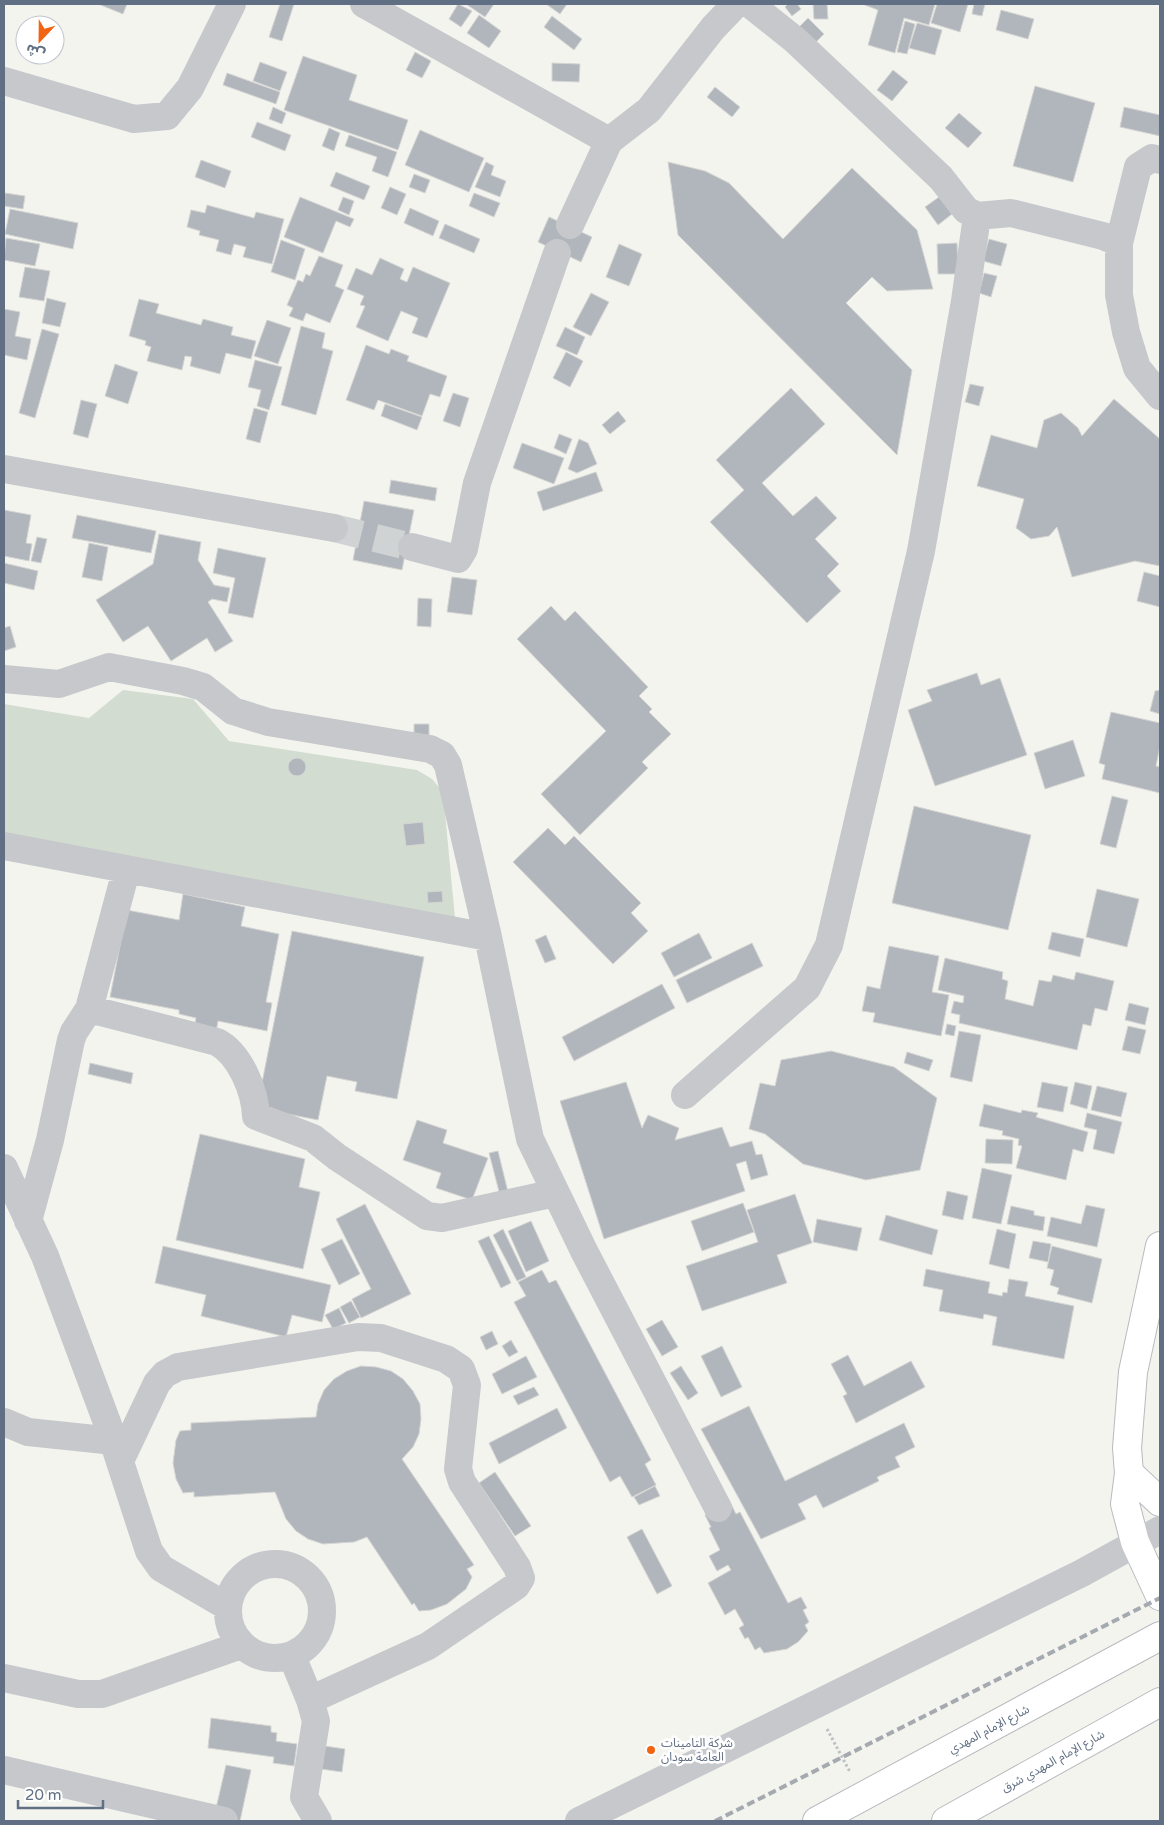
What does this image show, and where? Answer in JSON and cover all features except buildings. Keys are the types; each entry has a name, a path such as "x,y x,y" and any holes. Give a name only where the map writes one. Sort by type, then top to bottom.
{"main road":[{"path":"1160,1246 1133,1372 1126,1504 1136,1542 1160,1596"},
{"path":"1129,1473 1160,1502"},
{"name":"شارع الإمام المهدي","path":"817,1821 1160,1636"},
{"name":"شارع الإمام المهدي شرق","path":"946,1821 1160,1702"}],"street":[{"path":"4,81 134,119 167,116 190,88 232,4"},
{"path":"364,4 609,141"},
{"path":"570,225 609,141 649,110 713,28 736,4"},
{"path":"750,4 795,40 941,178 966,210 977,216 1011,213 1103,236 1119,243"},
{"path":"1160,160 1152,158 1138,167 1119,243 1119,295 1126,332 1137,368 1160,396"},
{"path":"684,1095 807,988 829,945 921,552 965,300 977,216"},
{"path":"412,547 458,560 464,549 477,483 558,253"},
{"path":"4,469 334,528"},
{"path":"4,679 59,684 109,666 203,687 233,712 268,722 430,749 442,754 448,766 488,937 530,1139 555,1193 718,1508"},
{"path":"4,846 126,871 488,937"},
{"path":"28,1221 50,1140 71,1040 74,1032 90,1009 126,871"},
{"path":"90,1009 217,1042 225,1046 232,1053 255,1099 256,1116 313,1138 337,1157 427,1216 442,1218 555,1193"},
{"path":"4,1168 45,1256 117,1451 149,1552 161,1568 228,1607"},
{"path":"117,1451 157,1383 165,1374 178,1367 358,1337 381,1338 446,1358 461,1369 467,1385 458,1469 462,1482 517,1567 521,1578 516,1586 428,1646 310,1700"},
{"path":"4,1422 28,1432 117,1451"},
{"path":"579,1821 1082,1573 1160,1530"},
{"path":"272,1564 298,1570 309,1578 318,1589 323,1615 313,1640 304,1650 292,1656 265,1658 252,1653 241,1645 233,1634 228,1621 228,1607 237,1582 253,1570 272,1564"},
{"path":"4,1678 78,1694 102,1694 241,1645"},
{"path":"292,1656 310,1700 316,1721 304,1797 318,1821"},
{"path":"4,1770 224,1821"}],"path":[{"path":"815,1703 842,1758 864,1796"}],"shaded area":[{"path":"123,690 193,699 229,741 417,770 432,779 443,792 455,918 4,834 4,704 89,718"}],"tunnel":[{"path":"334,528 412,547"}],"railway":[{"path":"715,1821 1160,1598"}],"place":[{"name":"شركة التامينات العامة سودان","path":"651,1750"}]}
